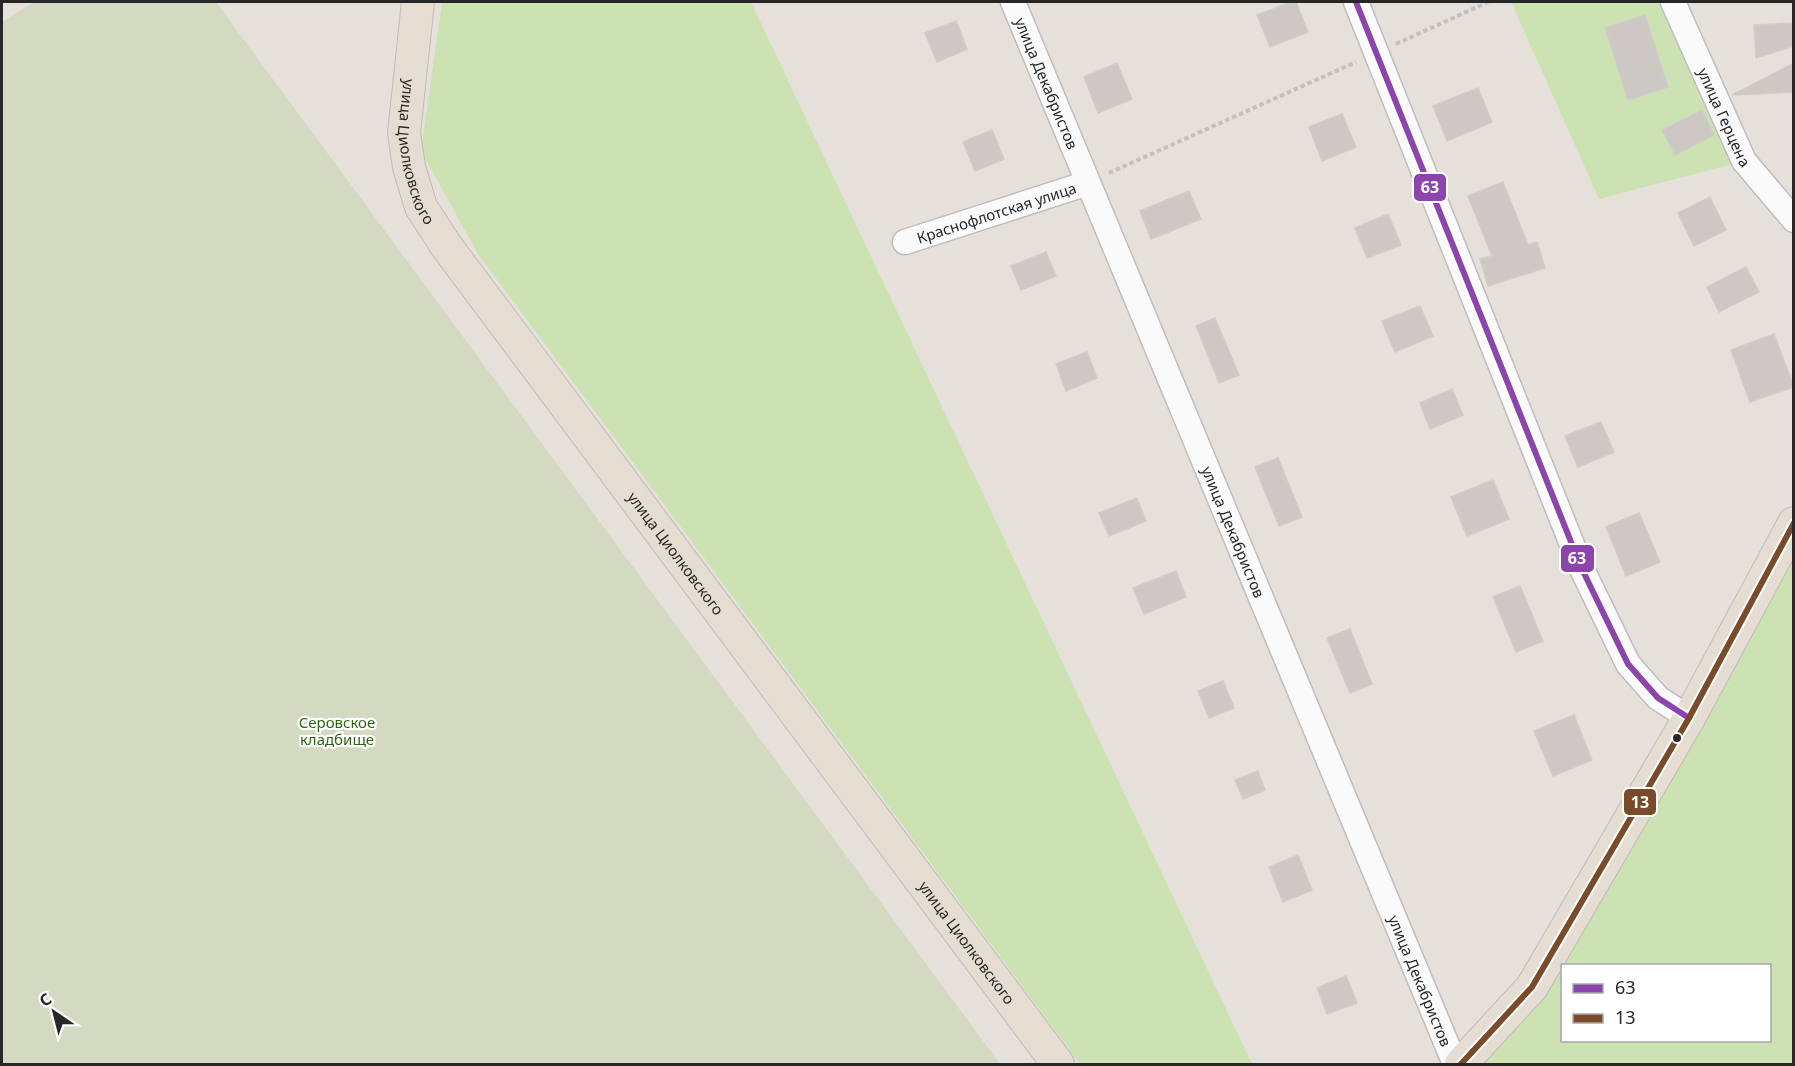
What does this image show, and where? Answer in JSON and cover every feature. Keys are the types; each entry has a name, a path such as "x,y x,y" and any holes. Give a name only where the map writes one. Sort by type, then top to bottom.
{"main road":[{"name":"улица Циолковского","path":"418,2 404,134 409,167 421,207 447,247 1058,1065"},
{"path":"1461,1065 1532,987 1689,718 1794,524"}],"street":[{"name":"улица Декабристов","path":"1013,2 1455,1065"},
{"path":"1356,2 1581,567 1628,664 1658,698 1689,718"},
{"name":"улица Герцена","path":"1673,2 1744,161 1794,220"},
{"name":"Краснофлотская улица","path":"905,242 1088,183"}],"path":[{"path":"1088,183 1488,2"}],"green space":[{"name":"Серовское кладбище","path":"34,2 216,2 1000,1064 2,1064 2,22"},
{"path":"442,2 751,2 1252,1064 1080,1064 478,254 421,151"},
{"path":"1511,2 1673,2 1744,161 1599,199"},
{"path":"1793,523 1793,1064 1461,1064 1532,987"}],"building":[{"path":"1296,2 1308,32 1270,47 1257,15"},
{"path":"1645,15 1668,87 1628,100 1605,28"},
{"path":"956,21 967,49 937,62 925,33"},
{"path":"1794,23 1794,46 1756,58 1754,25"},
{"path":"1117,63 1132,99 1098,113 1084,77"},
{"path":"1794,63 1794,92 1732,95"},
{"path":"1478,88 1492,122 1447,141 1433,106"},
{"path":"1702,110 1714,135 1675,155 1662,130"},
{"path":"1342,114 1356,147 1322,161 1309,127"},
{"path":"992,130 1004,159 975,171 963,142"},
{"path":"1503,182 1528,245 1537,242 1545,268 1488,286 1480,259 1492,256 1468,196"},
{"path":"1189,191 1201,219 1151,239 1140,211"},
{"path":"1710,197 1726,230 1694,246 1678,213"},
{"path":"1388,214 1401,245 1367,258 1355,228"},
{"path":"1046,252 1056,276 1021,290 1011,266"},
{"path":"1746,267 1759,292 1719,312 1707,287"},
{"path":"1420,306 1433,336 1395,352 1382,321"},
{"path":"1215,318 1239,375 1219,383 1196,326"},
{"path":"1774,334 1794,387 1750,402 1731,350"},
{"path":"1087,352 1097,378 1066,391 1056,364"},
{"path":"1452,389 1463,415 1430,429 1420,403"},
{"path":"1601,422 1614,452 1578,467 1565,436"},
{"path":"1278,458 1302,517 1279,526 1255,467"},
{"path":"1493,480 1509,519 1467,536 1451,497"},
{"path":"1137,498 1146,521 1109,536 1099,513"},
{"path":"1639,513 1660,562 1626,576 1606,527"},
{"path":"1176,571 1186,597 1144,614 1133,588"},
{"path":"1520,586 1543,641 1516,652 1493,597"},
{"path":"1350,629 1372,684 1350,693 1327,638"},
{"path":"1223,681 1234,708 1209,718 1198,691"},
{"path":"1574,715 1592,760 1553,776 1534,731"},
{"path":"1258,771 1265,790 1243,799 1235,780"},
{"path":"1298,855 1312,890 1283,902 1269,867"},
{"path":"1346,976 1357,1003 1327,1014 1317,988"}],"transit line":[{"name":"63","path":"1356,2 1581,567 1628,664 1658,698 1689,718"},
{"name":"13","path":"1461,1064 1532,987 1689,718 1794,523"}]}
